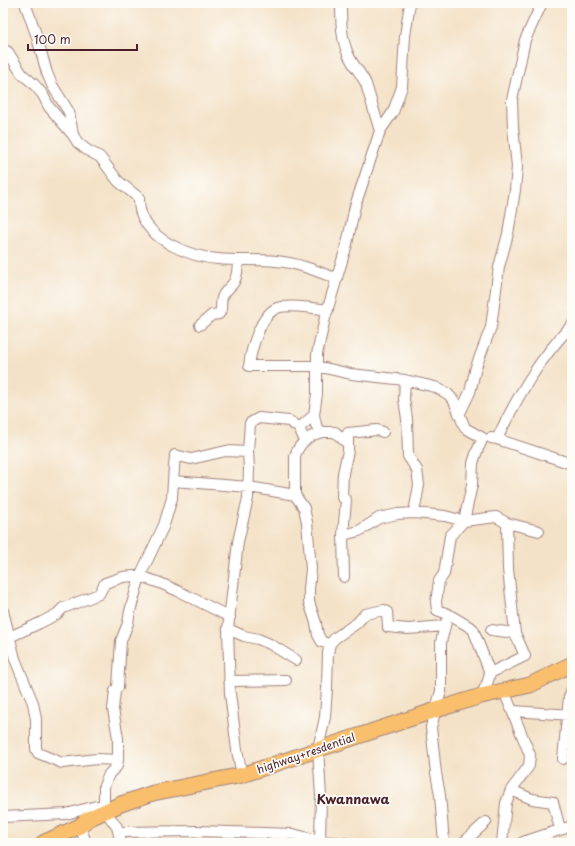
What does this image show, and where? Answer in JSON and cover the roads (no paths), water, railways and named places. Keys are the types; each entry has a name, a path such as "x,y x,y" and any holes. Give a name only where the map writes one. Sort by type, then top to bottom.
{"highway":[{"name":"highway+resdential","path":"43,843 80,826 105,808 154,793 242,775 436,710 481,696 530,685 572,664"}],"street":[{"path":"25,3 31,16 49,79 60,100 66,105 70,112 73,135"},
{"path":"340,3 344,43 348,55 366,84 380,131"},
{"path":"323,432 319,430 316,425 314,415 317,394 317,354 347,244 355,206 380,131 393,112 402,87 405,36 410,3"},
{"path":"460,413 470,392 476,367 491,327 499,266 508,234 515,190 517,167 512,127 512,100 525,40 542,3"},
{"path":"3,50 8,52 22,74 34,84 43,95 49,107 78,143 100,157 118,181 139,198 141,213 147,225 170,245 187,252 217,259 277,261 293,264 337,279"},
{"path":"200,325 212,315 219,314 221,312 222,299 226,290 234,282 238,270 238,260"},
{"path":"328,310 293,306 277,308 269,315 256,337 250,354 249,366 316,366 351,374 405,380 435,387 448,394 454,401 465,428 473,439 477,451"},
{"path":"497,439 516,400 535,368 572,325"},
{"path":"405,380 404,399 407,419 408,456 416,470 419,485 414,513"},
{"path":"299,428 314,415"},
{"path":"242,775 236,744 229,681 228,629 238,542 247,504 249,487 248,452 250,423 259,418 289,421 299,428 305,441"},
{"path":"465,428 483,438 497,439 572,464"},
{"path":"344,577 343,535 346,500 342,497 345,462 348,451 348,434 376,430 383,432"},
{"path":"330,644 322,642 318,635 316,623 311,610 309,589 311,569 307,522 304,508 295,495 295,456 297,450 305,441 316,434 323,432 335,432 348,444"},
{"path":"481,696 490,673 473,629 448,614 438,610 436,602 439,581 444,574 450,536 464,521 472,485 472,470 477,451 483,438"},
{"path":"121,843 119,832 105,808 104,786 109,774 117,766 118,760 118,738 113,709 114,691 118,687 121,641 128,623 140,576 164,525 172,498 175,455 190,459 226,451 248,452"},
{"path":"173,481 249,487 295,495"},
{"path":"343,535 359,531 379,518 398,514 414,513 445,516 464,521 496,517 507,523 539,530"},
{"path":"490,673 525,656 515,633 508,569 507,523"},
{"path":"6,639 57,614 63,608 99,594 105,583 123,577 133,576 140,576 172,588 230,617"},
{"path":"320,841 320,780 318,749 325,717 328,653 330,644 335,638 357,623 365,614 384,610 387,612 388,627 408,629 444,626"},
{"path":"3,611 6,639 33,703 36,719 36,749 38,753 62,763 96,759 118,760"},
{"path":"444,843 440,795 431,727 441,690 440,642 448,614"},
{"path":"228,629 244,636 258,639 270,644 296,660"},
{"path":"491,630 515,633"},
{"path":"229,681 286,680"},
{"path":"563,759 570,715 569,697 572,688"},
{"path":"502,843 506,804 511,790 529,766 530,755 504,691"},
{"path":"513,710 570,715"},
{"path":"511,790 532,799 553,802 560,829"},
{"path":"3,817 66,814 105,808"},
{"path":"463,843 486,822"},
{"path":"80,826 86,843"},
{"path":"520,843 572,826"},
{"path":"119,832 197,831 293,834 320,841 342,843"}],"district":[{"name":"Kwannawa","path":"353,798"}]}
